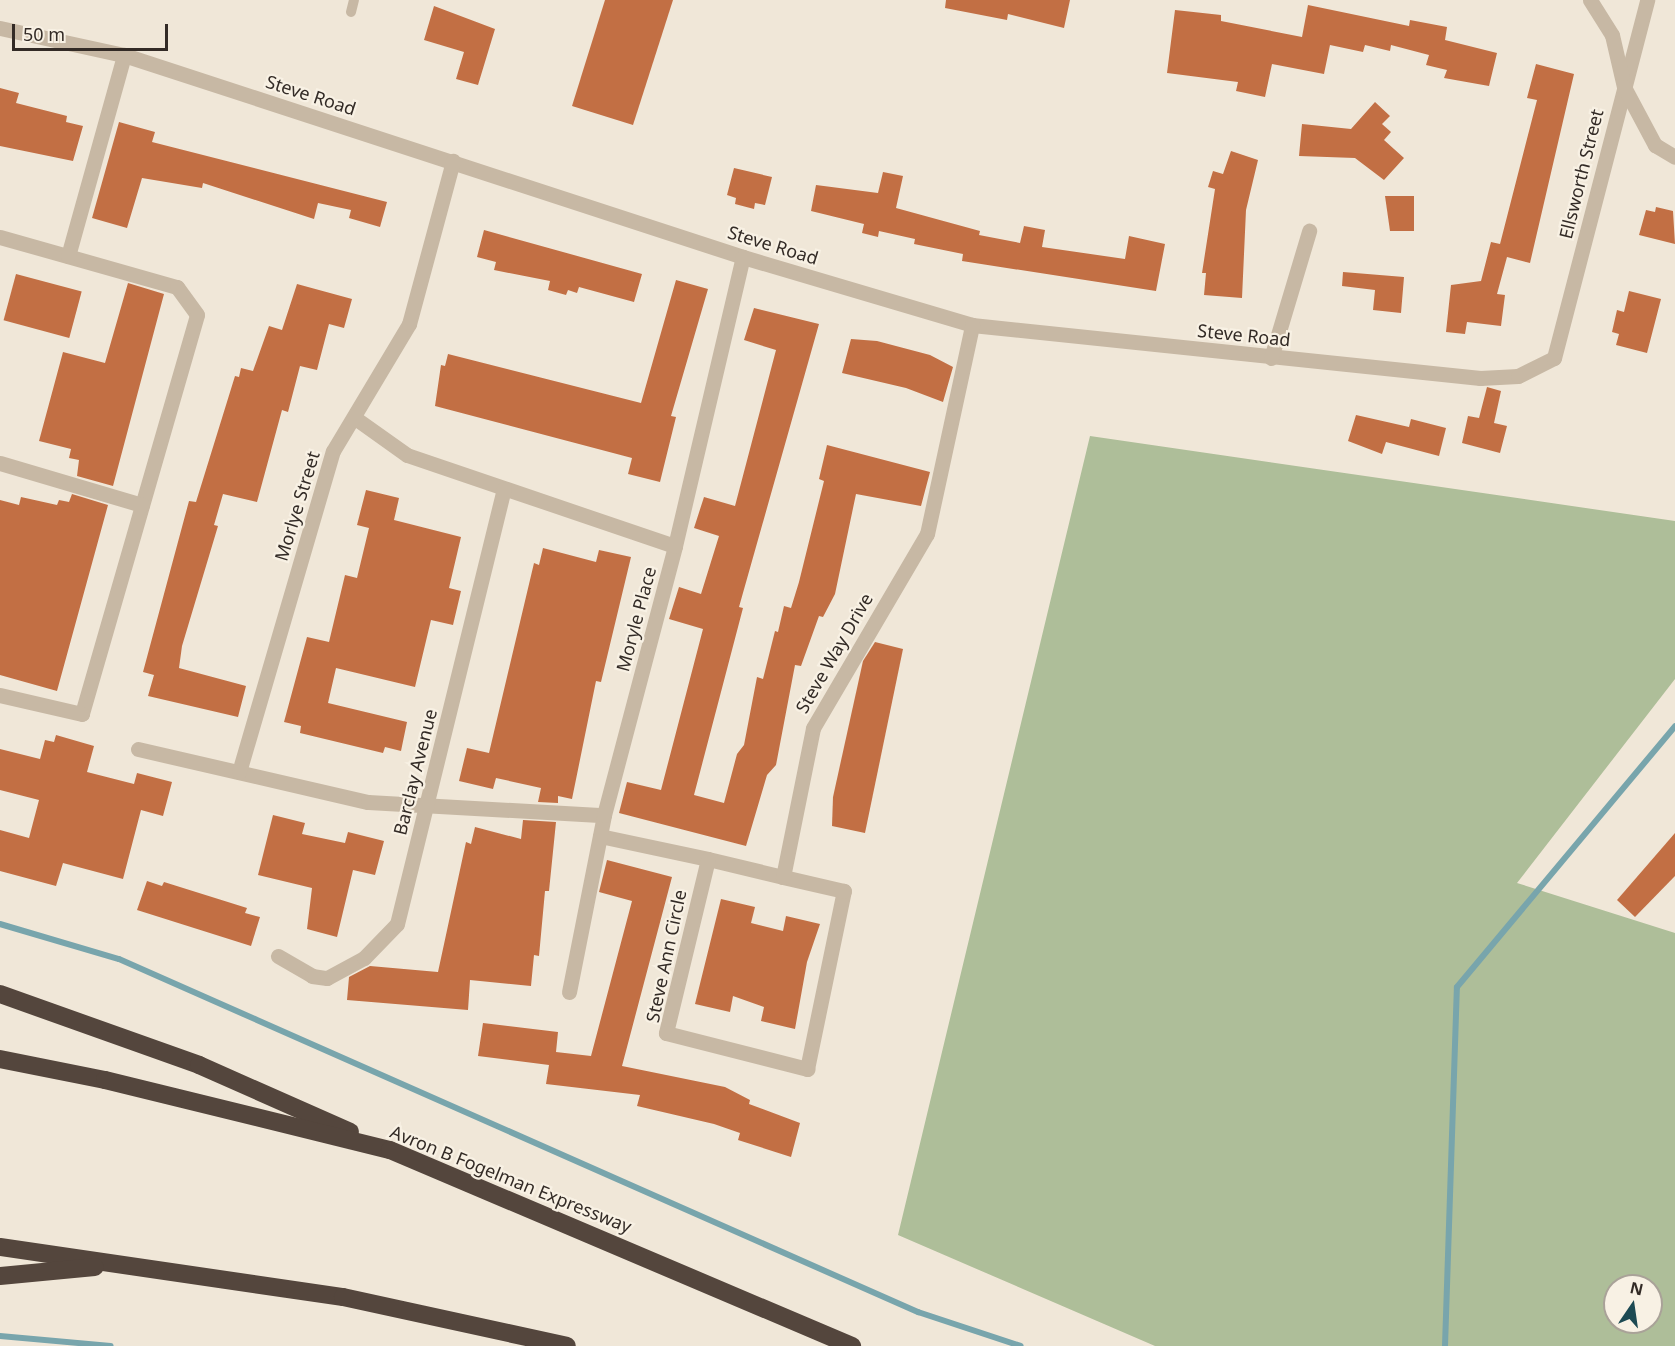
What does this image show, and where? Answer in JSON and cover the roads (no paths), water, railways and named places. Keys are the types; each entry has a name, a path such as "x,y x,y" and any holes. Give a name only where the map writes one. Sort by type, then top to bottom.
{"highway":[{"path":"0,994 199,1065 390,1150"},
{"name":"Avron B Fogelman Expressway","path":"0,1059 105,1080 390,1150 852,1346"},
{"path":"0,1247 343,1297 567,1346"},
{"path":"0,1276 120,1264"}],"street":[{"path":"1590,0 1612,35 1624,87 1655,145 1675,157"},
{"name":"Ellsworth Street","path":"1554,358 1647,0"},
{"name":"Steve Road","path":"0,28 124,55 743,257 972,325 1480,378 1518,376 1554,358"},
{"path":"68,256 124,55"},
{"name":"Morlye Street","path":"239,772 333,451 355,418 409,324 453,161"},
{"path":"1271,358 1309,231"},
{"path":"0,237 177,287 197,315 82,714 0,695"},
{"name":"Moryle Place","path":"569,992 604,815 675,546 743,257"},
{"name":"Steve Way Drive","path":"783,877 813,728 927,534 972,325"},
{"path":"355,418 407,455 675,546"},
{"path":"0,463 142,505"},
{"name":"Barclay Avenue","path":"278,956 312,976 327,978 364,958 397,924 504,489"},
{"path":"138,749 368,802 428,802 604,815"},
{"path":"600,836 783,877"},
{"name":"Steve Ann Circle","path":"708,859 666,1033 807,1069 844,891 783,877"}],"lane":[{"path":"351,12 354,0"}],"waterway":[{"path":"1445,1346 1457,987 1675,726"},
{"path":"0,924 119,959 918,1312 1021,1346"},
{"path":"0,1336 111,1346"}]}
